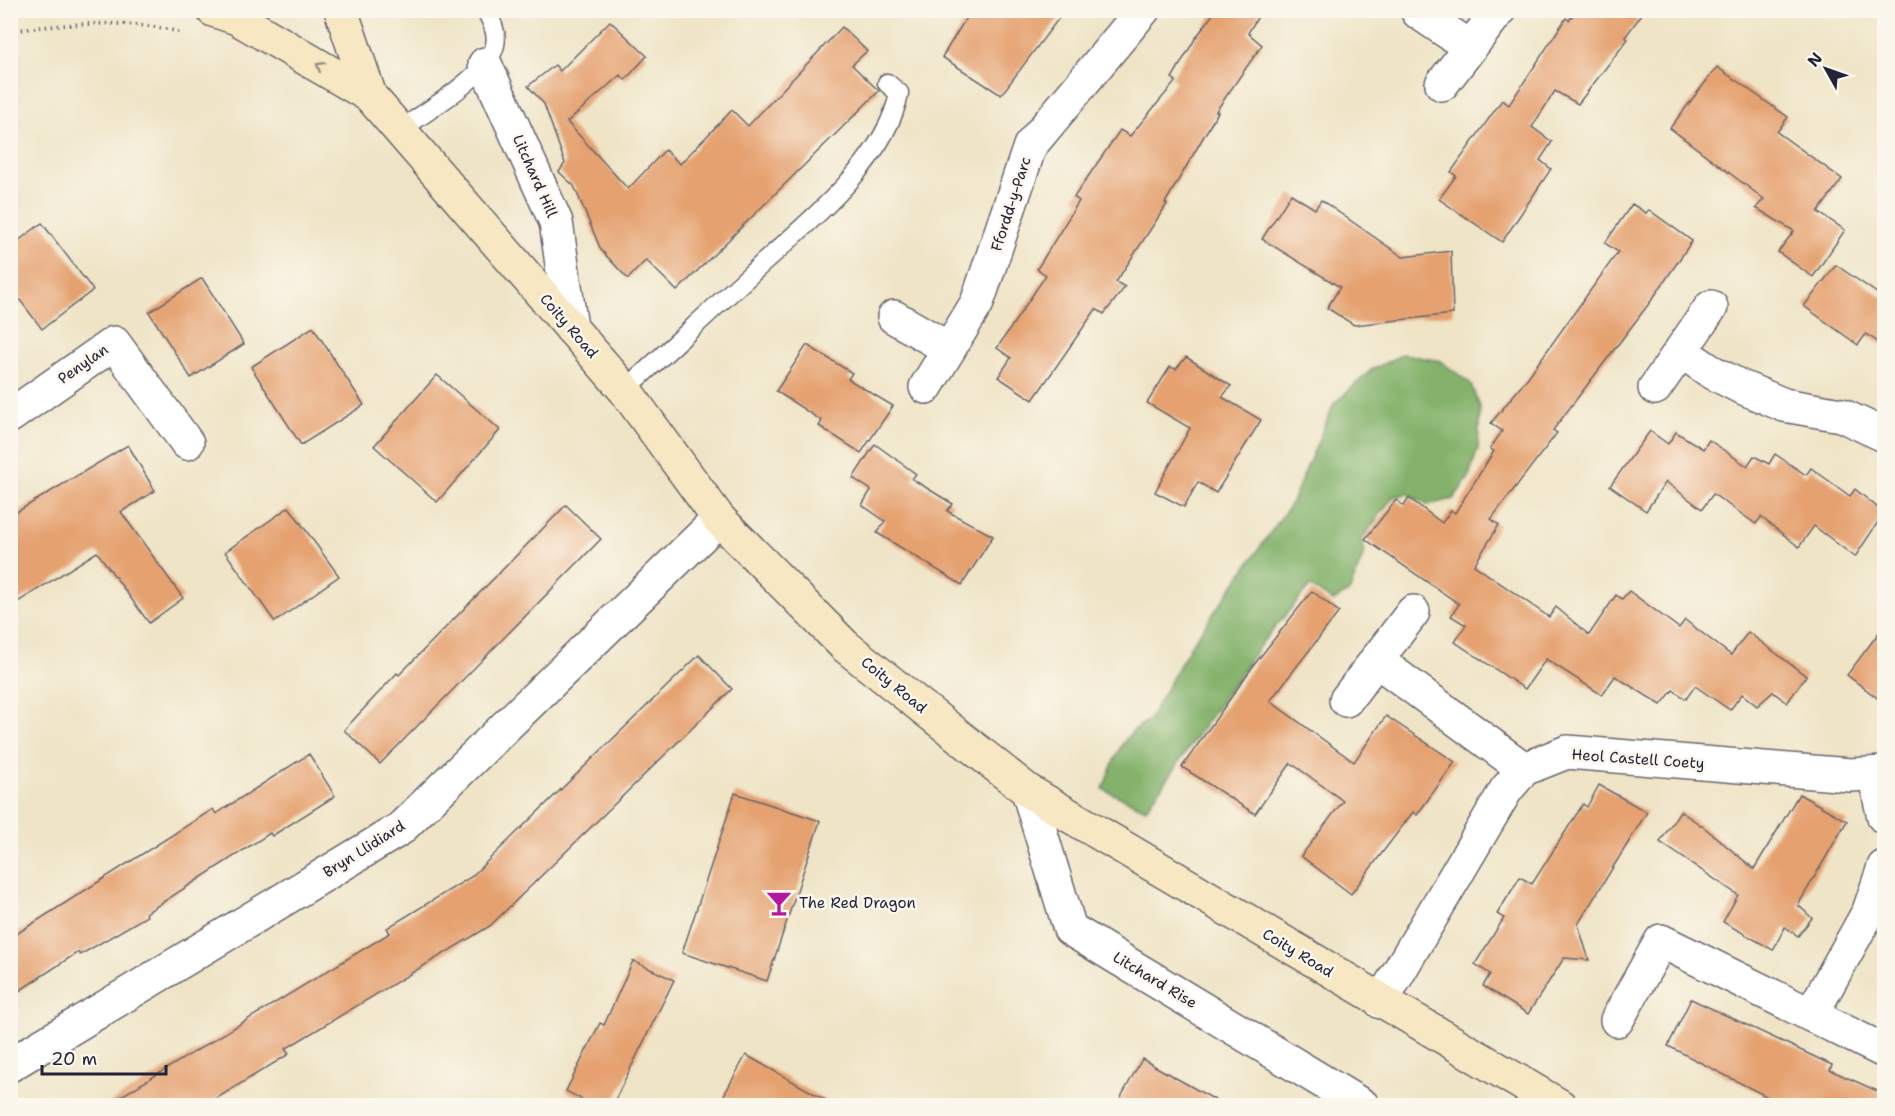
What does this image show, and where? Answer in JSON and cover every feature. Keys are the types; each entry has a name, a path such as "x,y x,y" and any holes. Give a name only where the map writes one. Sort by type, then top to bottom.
{"main road":[{"path":"213,10 237,18 370,96"},
{"path":"341,10 370,96"},
{"name":"Coity Road","path":"370,96 625,390 719,519 845,646 1028,791 1560,1106"}],"street":[{"name":"Ffordd-y-Parc","path":"926,387 976,303 1030,146 1143,10"},
{"path":"1442,84 1499,10"},
{"path":"1418,12 1470,47"},
{"name":"Litchard Hill","path":"485,64 556,222 571,328"},
{"path":"1655,388 1711,307"},
{"path":"894,317 949,349"},
{"name":"Penylan","path":"10,416 114,343 187,443"},
{"path":"1681,351 1710,371 1784,405 1841,415 1884,435"},
{"name":"Bryn Llidiard","path":"10,1065 400,829 719,519"},
{"path":"1346,700 1413,612"},
{"path":"1376,660 1524,769"},
{"name":"Heol Castell Coety","path":"1381,1002 1506,790 1524,769 1567,752 1850,775 1879,773"},
{"path":"1879,773 1884,817"},
{"name":"Litchard Rise","path":"1028,791 1070,929 1363,1106"},
{"path":"1811,1015 1869,911 1884,867"},
{"path":"1617,1020 1661,941 1884,1051"}],"lane":[{"path":"400,130 478,73 485,64 496,45 496,33 486,10"},
{"path":"625,390 835,195 868,157 895,114 899,93 887,83"}],"path":[{"path":"10,31 41,27 161,27 192,36"}],"green space":[{"path":"1403,354 1440,361 1470,383 1480,407 1478,448 1468,479 1453,499 1427,505 1408,494 1393,497 1361,540 1365,551 1349,592 1333,601 1310,586 1261,644 1146,809 1103,789 1119,750 1131,733 1148,721 1190,647 1292,502 1334,404 1371,370"}],"building":[{"path":"971,10 1065,10 1001,95 942,57"},
{"path":"1216,10 1262,10 1248,33 1262,45 1216,111 1218,112 1165,203 1167,204 1116,282 1125,287 1104,314 1096,309 1033,400 998,377 1011,358 997,348 1046,275 1037,269 1079,201 1074,197 1120,130 1130,136 1176,81 1172,78 1195,39"},
{"path":"1577,10 1645,10 1625,37 1628,39 1578,104 1555,91 1532,127 1552,142 1540,160 1551,169 1502,242 1439,199 1456,176 1451,172 1502,100 1509,105 1566,18 1569,20"},
{"path":"610,21 647,56 625,80 620,75 567,122 628,189 665,150 680,164 732,110 748,126 842,27 867,51 852,65 879,91 677,291 646,260 628,279 601,250 574,186 559,172 565,163 544,104 528,86 555,65 560,71"},
{"path":"1717,67 1788,117 1777,132 1842,179 1818,212 1845,230 1813,277 1778,252 1794,231 1756,208 1764,199 1670,128"},
{"path":"1291,194 1315,209 1321,200 1403,257 1451,251 1453,314 1354,325 1327,308 1340,287 1262,239"},
{"path":"1632,204 1646,213 1649,210 1692,241 1651,301 1553,430 1557,433 1491,519 1499,525 1474,565 1549,617 1556,607 1589,635 1616,595 1622,599 1629,591 1679,628 1685,620 1731,655 1748,632 1806,676 1787,703 1773,692 1757,706 1742,694 1730,710 1695,686 1686,699 1673,690 1661,705 1615,676 1602,695 1546,659 1525,689 1455,642 1466,625 1451,616 1459,604 1365,539 1396,500 1404,506 1409,498 1442,523 1451,510 1455,513 1494,451 1490,449 1502,431 1491,423 1526,380 1618,252 1605,243"},
{"path":"42,223 93,290 42,329 10,287 10,247"},
{"path":"1836,265 1884,298 1884,346 1866,334 1858,345 1804,306"},
{"path":"202,278 244,344 191,378 149,312"},
{"path":"313,327 364,405 301,445 251,367"},
{"path":"807,345 852,373 848,379 893,406 861,453 819,426 822,421 776,391"},
{"path":"1186,357 1231,386 1222,397 1261,420 1216,493 1198,482 1184,507 1155,492 1190,428 1147,403 1170,367 1176,369"},
{"path":"437,375 500,430 437,502 374,446"},
{"path":"1650,431 1668,444 1676,432 1703,449 1709,440 1747,466 1754,456 1769,464 1775,454 1806,475 1811,468 1850,496 1855,489 1884,513 1855,557 1814,526 1799,547 1761,517 1756,524 1713,494 1702,509 1666,482 1646,511 1610,486"},
{"path":"875,444 916,474 912,479 953,504 947,511 993,536 962,585 877,533 885,521 862,505 871,490 853,478"},
{"path":"128,445 155,491 121,512 183,598 149,623 97,552 10,607 10,516"},
{"path":"566,505 601,539 380,764 344,730 397,673 399,675"},
{"path":"289,507 339,576 275,622 225,552"},
{"path":"1312,591 1339,612 1270,701 1354,762 1386,716 1455,762 1417,815 1413,812 1351,894 1301,856 1343,801 1291,763 1255,814 1182,767 1253,666"},
{"path":"1884,626 1884,703 1847,675"},
{"path":"699,655 732,689 490,926 285,1049 289,1054 204,1106 105,1106 390,933 387,928 471,877"},
{"path":"309,754 335,796 272,836 270,833 146,913 147,916 80,955 78,952 10,997 10,938 213,809 216,814"},
{"path":"1599,785 1647,812 1578,924 1589,960 1564,958 1528,1014 1483,986 1490,974 1475,964 1504,918 1497,914 1520,877 1532,884 1583,804 1587,807"},
{"path":"735,793 820,821 767,981 682,953"},
{"path":"1799,794 1847,821 1798,905 1812,918 1798,936 1785,927 1773,950 1723,922 1738,895 1660,842 1680,811 1705,828 1754,869"},
{"path":"633,961 674,980 612,1106 594,1106 566,1091 600,1023 604,1025"},
{"path":"1691,999 1832,1065 1830,1070 1884,1094 1884,1106 1785,1106 1668,1046"},
{"path":"746,1055 836,1106 743,1106 724,1095"},
{"path":"1142,1059 1226,1106 1116,1106"}],"place":[{"name":"The Red Dragon","path":"779,903"}]}
